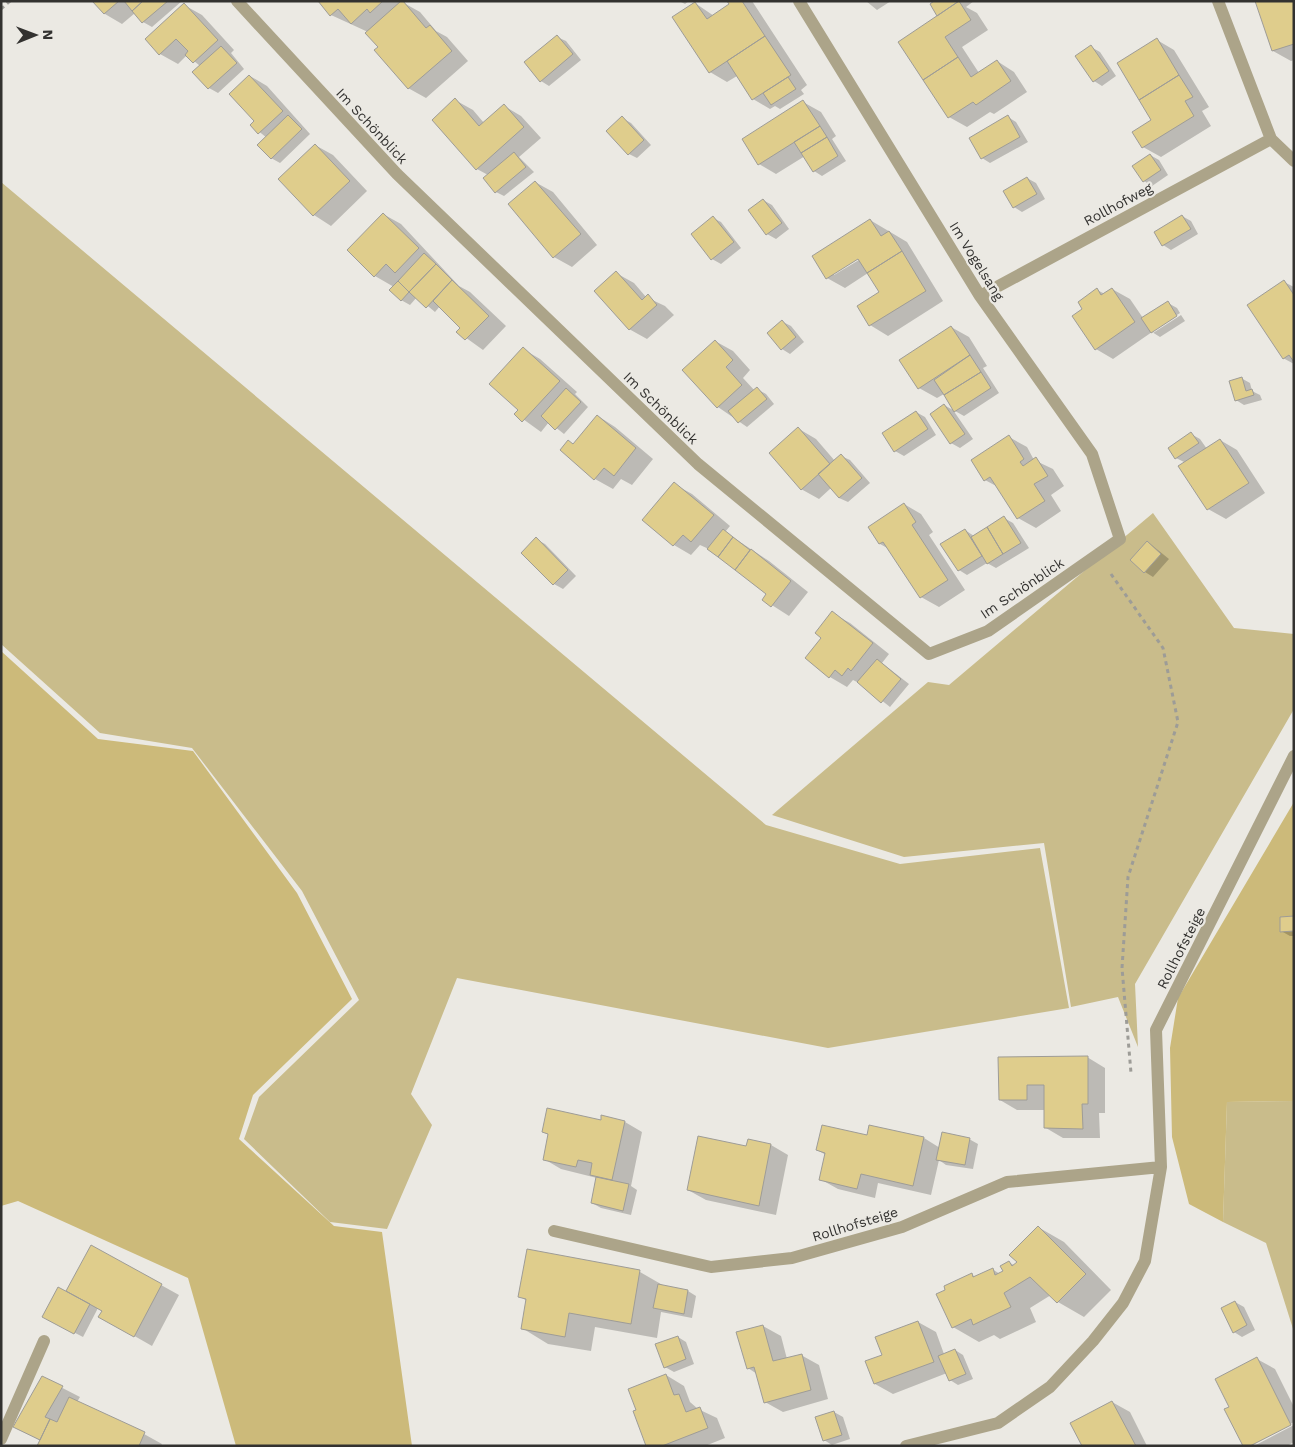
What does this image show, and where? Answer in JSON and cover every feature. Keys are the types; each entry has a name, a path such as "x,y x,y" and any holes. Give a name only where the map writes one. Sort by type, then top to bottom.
{"street":[{"name":"Im Schönblick","path":"237,1 397,174 698,464 929,654 988,631 1120,539"},
{"name":"Im Vogelsang","path":"800,1 980,296 1092,454 1120,539"},
{"path":"1218,1 1271,139 1294,161"},
{"name":"Rollhofweg","path":"980,296 1271,139"},
{"name":"Rollhofsteige","path":"906,1446 998,1423 1050,1387 1093,1341 1124,1303 1145,1261 1161,1167 1156,1030 1294,756"},
{"name":"Rollhofsteige","path":"554,1232 712,1267 792,1258 902,1227 1007,1182 1161,1167"},
{"path":"1,1439 44,1341"}],"path":[{"path":"1,9 10,1"},
{"path":"1098,555 1163,648 1178,722 1128,877 1122,968 1132,1081"}],"shaded area":[{"path":"1,182 766,825 900,864 1040,848 1069,1008 828,1048 457,978 411,1094 432,1125 387,1229 330,1222 244,1139 259,1097 359,1000 302,891 192,748 100,733 1,644"},
{"path":"1153,513 1234,628 1294,634 1294,709 1135,984 1138,1047 1118,997 1071,1007 1044,843 904,857 772,815 928,682 949,685"},
{"path":"1,651 98,739 193,751 297,893 352,999 253,1095 239,1139 334,1226 382,1232 412,1446 236,1446 188,1278 18,1201 1,1206"},
{"path":"1294,802 1294,1101 1227,1102 1223,1222 1189,1204 1172,1137 1170,1048 1178,998"},
{"path":"1294,1101 1294,1332 1266,1243 1223,1222 1227,1102"}],"building":[{"path":"92,1 119,1 104,14"},
{"path":"124,1 143,1 132,11"},
{"path":"143,1 168,1 142,23 132,11"},
{"path":"318,1 383,1 370,13 367,9 351,24 338,9 330,16"},
{"path":"401,1 426,28 430,25 452,51 408,89 374,50 378,47 365,33"},
{"path":"727,1 742,1 765,36 709,73 672,17 695,2 707,19 729,4"},
{"path":"934,1 959,1 937,16 930,4"},
{"path":"959,1 971,20 945,37 958,57 923,80 898,42"},
{"path":"1255,1 1294,1 1294,44 1272,51"},
{"path":"184,3 218,40 193,63 185,55 188,51 176,39 159,55 145,39"},
{"path":"557,35 573,54 540,82 524,62"},
{"path":"765,36 791,75 752,100 727,61"},
{"path":"1157,38 1179,75 1139,100 1117,63"},
{"path":"1091,45 1109,71 1093,82 1075,56"},
{"path":"221,46 237,63 208,89 192,72"},
{"path":"958,57 971,77 997,60 1011,81 976,105 973,102 948,118 923,80"},
{"path":"249,75 283,111 258,134 250,125 254,121 229,94"},
{"path":"1179,75 1193,97 1185,101 1194,116 1142,148 1132,132 1151,120 1139,100"},
{"path":"788,77 796,89 771,105 763,93"},
{"path":"455,98 479,126 504,104 524,127 476,170 432,120"},
{"path":"803,100 820,126 758,165 742,139"},
{"path":"288,115 302,129 271,159 257,145"},
{"path":"1008,115 1020,137 981,159 969,138"},
{"path":"622,116 644,140 628,155 606,131"},
{"path":"820,126 827,137 801,153 794,142"},
{"path":"827,137 838,156 813,172 801,153"},
{"path":"315,144 350,181 313,216 278,179"},
{"path":"514,152 526,167 495,193 483,178"},
{"path":"1150,154 1161,170 1143,182 1132,166"},
{"path":"1027,177 1037,194 1013,208 1003,191"},
{"path":"535,181 581,234 553,258 508,204"},
{"path":"763,199 782,223 766,235 748,210"},
{"path":"383,213 419,248 395,273 386,264 374,277 347,250"},
{"path":"1182,215 1191,229 1162,246 1154,232"},
{"path":"713,216 734,242 711,260 691,234"},
{"path":"870,219 881,236 889,231 902,251 867,273 858,259 826,279 812,256"},
{"path":"902,251 926,291 869,326 857,306 879,292 867,273"},
{"path":"424,253 436,264 409,292 398,281"},
{"path":"436,264 452,280 426,308 409,292"},
{"path":"616,271 642,300 648,294 657,305 629,330 594,291"},
{"path":"452,280 489,316 465,340 456,332 460,328 433,301"},
{"path":"1284,280 1294,295 1294,362 1289,355 1283,359 1247,305"},
{"path":"398,281 409,292 401,301 389,290"},
{"path":"1097,288 1101,295 1112,288 1135,322 1095,350 1072,316 1082,309 1078,302"},
{"path":"1168,301 1177,316 1151,333 1141,318"},
{"path":"782,320 796,337 781,350 767,333"},
{"path":"951,326 970,355 918,389 899,360"},
{"path":"715,340 733,360 726,367 742,385 717,408 682,370"},
{"path":"523,347 560,381 522,422 514,414 518,410 489,384"},
{"path":"970,355 981,372 944,395 934,380"},
{"path":"981,372 991,388 954,412 944,395"},
{"path":"1242,377 1246,391 1252,389 1254,395 1235,401 1229,381"},
{"path":"757,387 767,399 738,423 728,411"},
{"path":"566,388 581,402 555,430 541,416"},
{"path":"944,404 965,434 950,444 930,414"},
{"path":"916,411 928,429 894,452 882,433"},
{"path":"597,415 636,448 614,476 604,468 594,480 560,450 568,440 573,444"},
{"path":"798,427 830,464 801,490 769,453"},
{"path":"1191,432 1199,443 1175,459 1168,448"},
{"path":"1009,435 1024,459 1020,462 1023,466 1036,457 1048,476 1034,484 1045,501 1017,519 990,477 984,481 971,460"},
{"path":"1220,439 1249,483 1207,510 1178,466"},
{"path":"841,454 862,478 839,498 818,474"},
{"path":"674,482 714,515 691,542 683,535 673,546 642,520"},
{"path":"904,503 916,522 912,525 948,580 920,598 883,542 879,544 868,527"},
{"path":"1004,516 1021,543 1003,554 987,527"},
{"path":"987,527 1003,554 987,564 971,537"},
{"path":"723,529 733,537 718,557 707,549"},
{"path":"965,529 982,556 958,571 940,544"},
{"path":"536,537 568,570 553,585 521,553"},
{"path":"733,537 750,550 735,570 718,557"},
{"path":"1147,541 1161,554 1144,573 1130,560"},
{"path":"751,549 791,581 771,607 762,600 766,594 735,570"},
{"path":"832,611 873,643 851,671 848,668 842,676 835,670 829,678 805,658 821,638 815,633"},
{"path":"877,659 901,679 881,703 857,682"},
{"path":"1294,916 1294,931 1280,932 1280,917"},
{"path":"1088,1056 1088,1104 1082,1104 1083,1129 1044,1128 1044,1085 1027,1085 1027,1100 999,1100 998,1057"},
{"path":"547,1108 601,1120 601,1115 625,1121 612,1180 590,1175 592,1163 578,1160 576,1167 543,1160 548,1134 542,1132"},
{"path":"822,1125 867,1135 869,1125 924,1137 913,1186 861,1174 857,1189 819,1180 825,1153 816,1150"},
{"path":"942,1132 970,1138 965,1165 936,1160"},
{"path":"698,1136 746,1146 748,1139 771,1144 759,1206 687,1190"},
{"path":"596,1177 629,1184 623,1211 591,1203"},
{"path":"1038,1226 1086,1274 1057,1303 1030,1277 1004,1293 1011,1307 973,1325 971,1319 952,1328 936,1294 945,1290 944,1286 972,1273 973,1277 993,1268 995,1275 1003,1271 1000,1266 1009,1261 1012,1266 1017,1262 1009,1255"},
{"path":"91,1245 162,1284 134,1337 98,1317 102,1311 66,1291"},
{"path":"527,1249 640,1270 631,1324 569,1313 565,1337 521,1329 526,1299 518,1297"},
{"path":"658,1284 688,1290 684,1314 653,1308"},
{"path":"58,1287 90,1304 74,1334 42,1317"},
{"path":"1235,1301 1247,1325 1233,1333 1221,1308"},
{"path":"918,1321 934,1362 874,1384 865,1361 882,1355 875,1337"},
{"path":"763,1325 773,1361 802,1354 811,1390 764,1403 754,1367 747,1369 736,1332"},
{"path":"678,1336 686,1359 664,1368 655,1344"},
{"path":"955,1349 966,1374 949,1381 938,1356"},
{"path":"1257,1357 1291,1425 1250,1446 1243,1446 1224,1409 1229,1407 1215,1379"},
{"path":"666,1374 674,1395 679,1394 686,1412 700,1407 708,1428 662,1446 646,1446 633,1411 636,1410 628,1389"},
{"path":"42,1376 63,1386 45,1417 50,1419 40,1440 13,1427"},
{"path":"69,1397 145,1432 139,1446 37,1446 50,1419 57,1422"},
{"path":"1112,1401 1136,1446 1082,1446 1070,1423"},
{"path":"834,1411 842,1435 823,1441 815,1417"}]}
